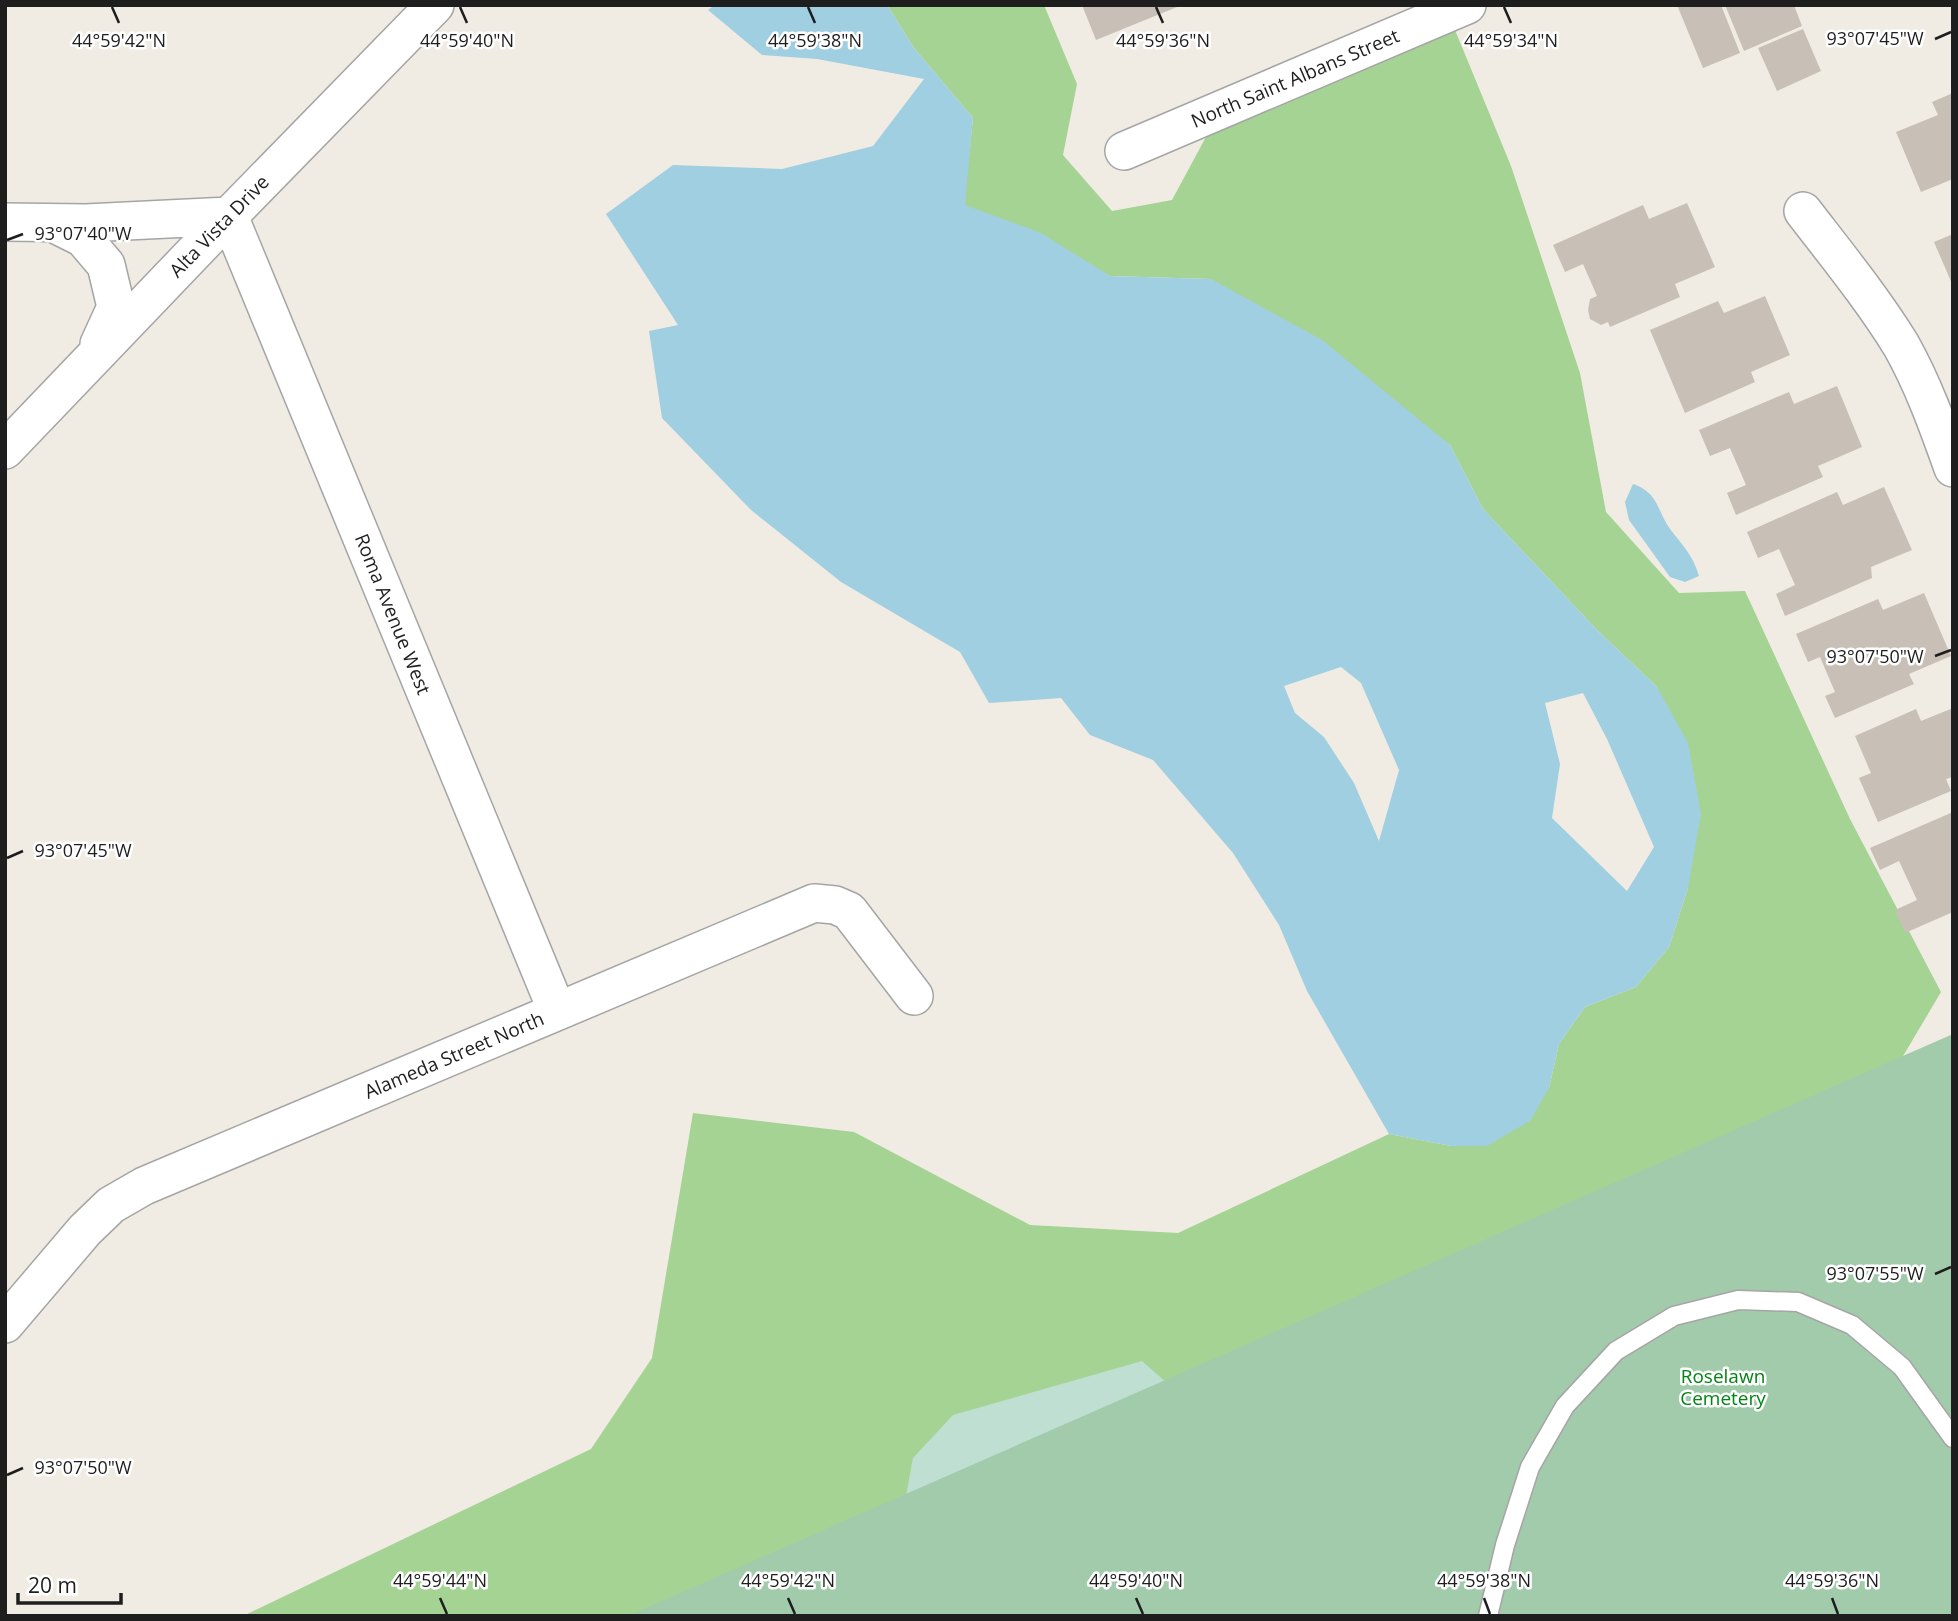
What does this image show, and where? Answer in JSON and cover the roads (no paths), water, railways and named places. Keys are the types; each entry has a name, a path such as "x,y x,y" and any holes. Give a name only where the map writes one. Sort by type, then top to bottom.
{"street":[{"name":"Alta Vista Drive","path":"5,450 435,5"},
{"name":"North Saint Albans Street","path":"1124,151 1467,5"},
{"path":"1803,211 1861,286 1901,345 1928,400 1953,468"},
{"path":"5,222 86,223 229,216"},
{"name":"Roma Avenue West","path":"229,216 557,1011"},
{"path":"53,223 83,238 106,265 116,307 91,360"},
{"name":"Alameda Street North","path":"5,1324 85,1230 111,1205 144,1186 814,904 835,905 849,911 915,996"}],"lane":[{"path":"1488,1616 1505,1545 1530,1467 1565,1406 1616,1351 1674,1316 1738,1300 1798,1302 1852,1325 1902,1367 1953,1438"}],"water":[{"path":"715,5 887,5 914,48 973,118 965,205 1041,233 1110,276 1211,279 1322,340 1450,445 1483,509 1596,629 1657,687 1688,743 1701,814 1688,888 1669,947 1636,987 1585,1007 1559,1044 1549,1088 1530,1121 1487,1146 1451,1146 1389,1134 1307,991 1279,925 1233,853 1153,760 1090,735 1061,698 989,703 960,652 841,582 751,510 662,418 649,331 678,325 606,214 673,165 782,169 873,146 924,79 817,59 762,55 708,10","holes":["1341,667 1361,683 1399,770 1379,841 1354,783 1324,737 1295,713 1284,686","1583,693 1607,739 1654,847 1627,891 1552,818 1560,764 1545,703"]},
{"path":"1633,484 1653,497 1670,529 1691,556 1699,576 1685,582 1670,577 1629,520 1625,502"}],"park label":[{"name":"Roselawn Cemetery","path":"1723,1387"}]}
